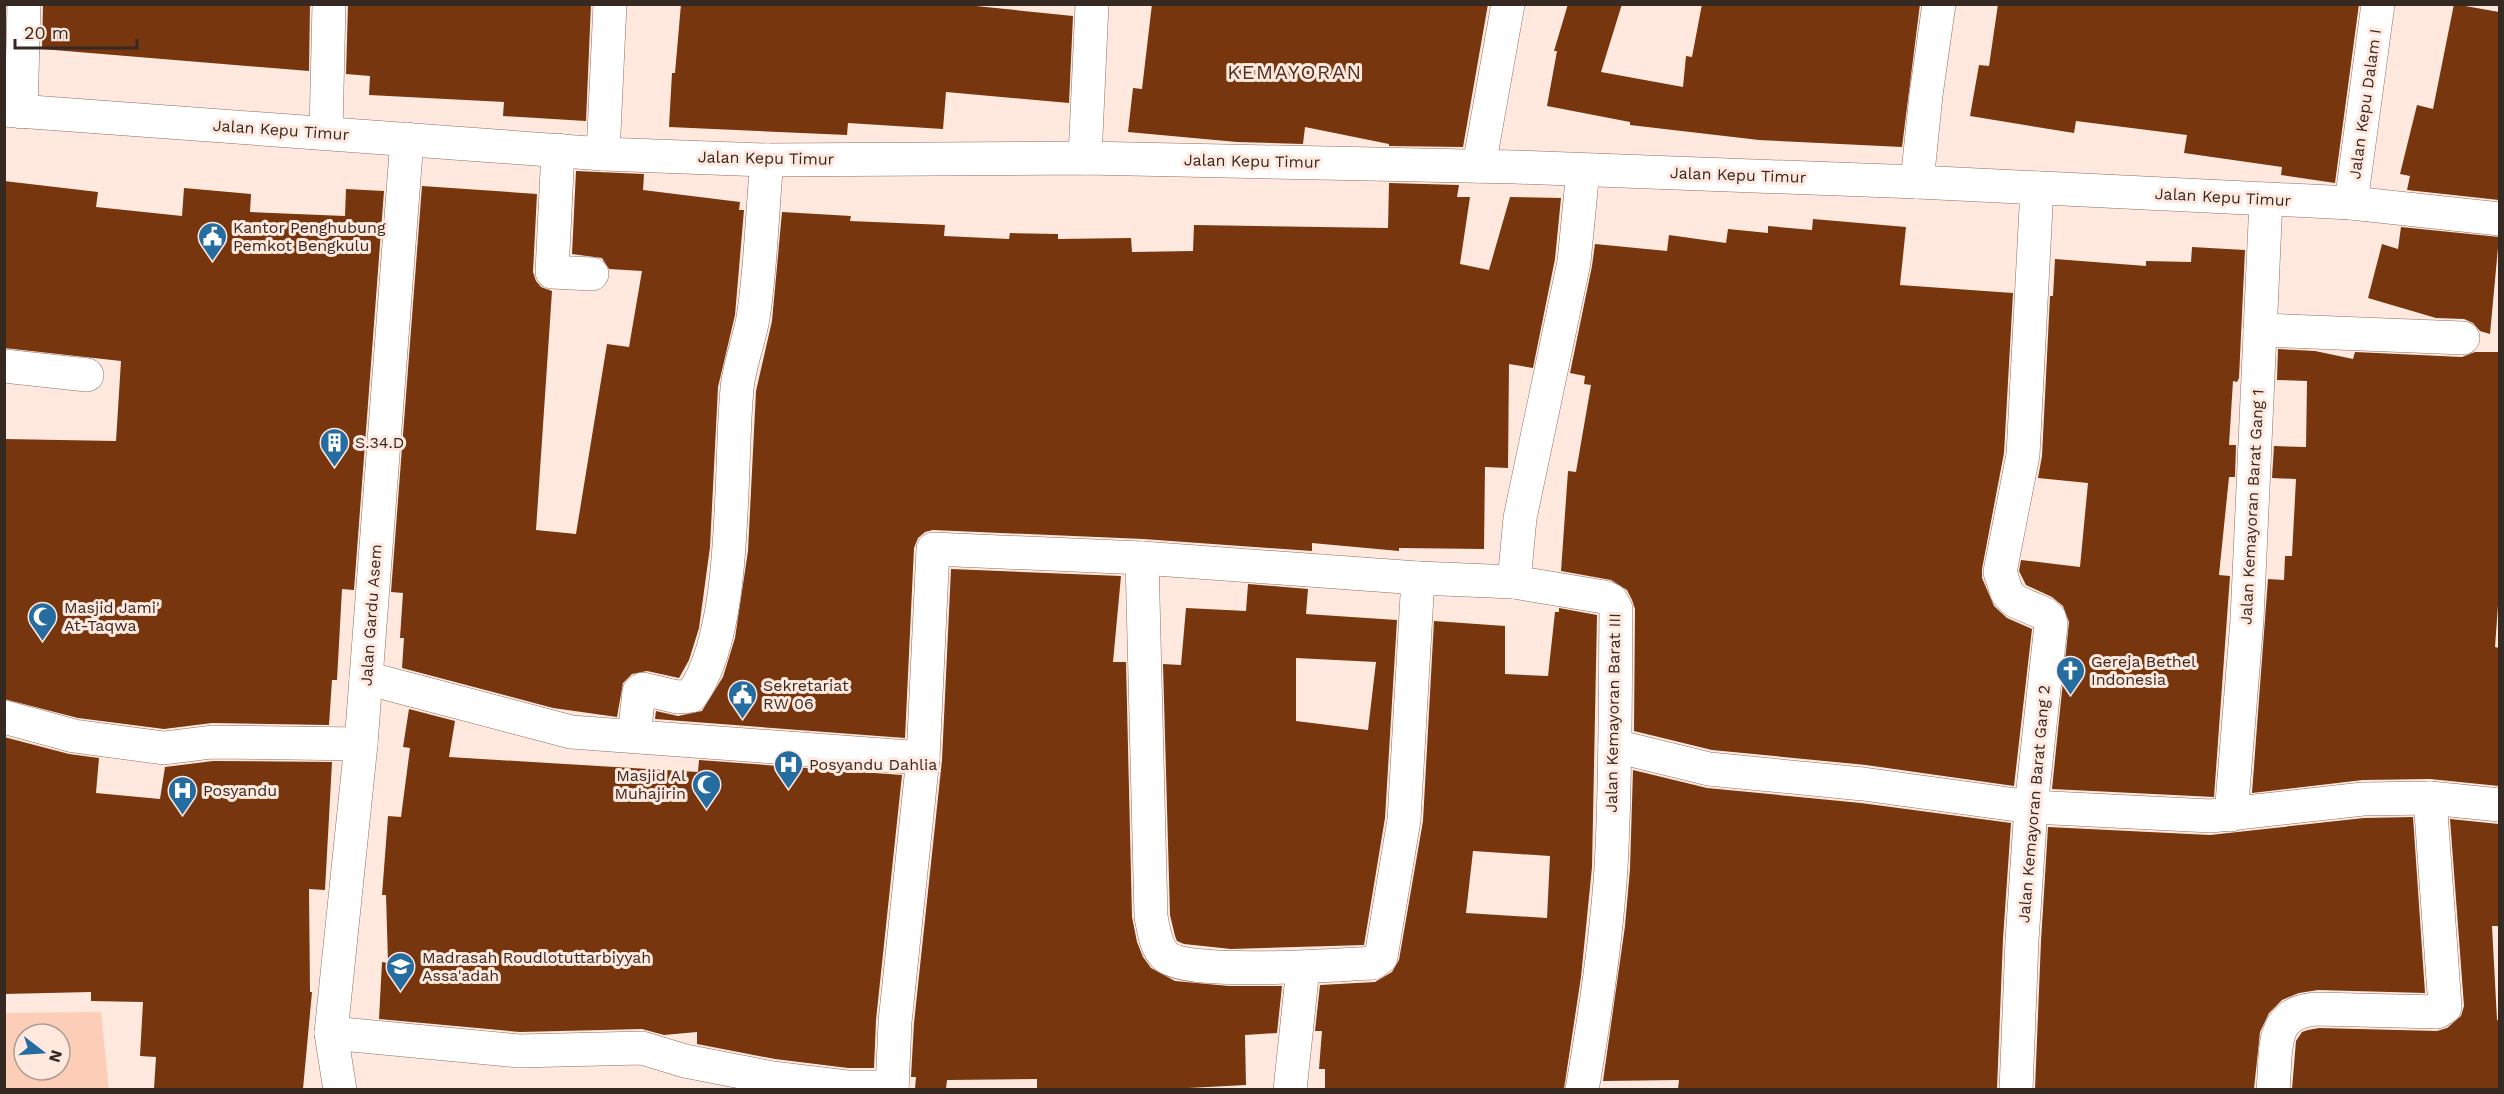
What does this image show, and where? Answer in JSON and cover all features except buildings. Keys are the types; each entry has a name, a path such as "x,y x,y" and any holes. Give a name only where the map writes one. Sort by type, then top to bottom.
{"street":[{"path":"13,111 24,4"},
{"path":"326,132 329,4"},
{"path":"603,154 610,4"},
{"path":"1085,158 1092,4"},
{"path":"1479,166 1508,4"},
{"path":"1917,182 1939,4"},
{"name":"Jalan Kepu Dalam I","path":"2351,203 2379,4"},
{"name":"Jalan Kepu Timur","path":"13,111 326,132 603,154 767,160 1085,158 1479,166 1917,182 2351,203 2499,219"},
{"name":"Jalan Gardu Asem","path":"340,1089 331,1033 361,744 407,139"},
{"path":"558,150 552,272 592,274"},
{"path":"634,736 639,692 643,689 677,697 691,696 699,685 711,659 726,582 737,387 753,318 767,160"},
{"path":"331,1033 519,1051 642,1048 685,1061 772,1078 847,1087 892,1087 895,1022 923,758 933,549 1142,558 1418,578 1514,582 1520,518 1541,429 1574,262 1583,170"},
{"name":"Jalan Kemayoran Barat Gang 2","path":"2016,1089 2022,940 2031,807 2051,625 2050,619 2045,614 2015,601 2007,593 2000,572 2023,455 2037,188"},
{"name":"Jalan Kemayoran Barat Gang 1","path":"2231,815 2247,620 2266,200"},
{"path":"2260,330 2463,338"},
{"path":"4,366 87,375"},
{"path":"1142,558 1151,917 1158,946 1166,958 1180,963 1218,966 1303,968 1373,963 1381,957 1404,820 1418,578"},
{"name":"Jalan Kemayoran Barat III","path":"1514,582 1611,600 1616,609 1611,869 1597,1002 1582,1089"},
{"path":"366,678 571,732 923,758"},
{"path":"4,717 74,736 164,747 212,742 361,744"},
{"path":"1615,746 1709,769 1863,784 2031,807 2181,816 2231,815 2363,799 2430,798 2499,805"},
{"path":"2273,1089 2278,1038 2291,1014 2304,1009 2437,1012 2445,1007 2430,798"},
{"path":"1290,1089 1303,968"}],"shaded area":[{"path":"101,1012 109,1089 5,1089 5,1013"}],"place":[{"name":"Kantor Penghubung Pemkot Bengkulu","path":"212,262"},
{"name":"S.34.D","path":"334,468"},
{"name":"Masjid Jami' At-Taqwa","path":"43,642"},
{"name":"Gereja Bethel Indonesia","path":"2070,696"},
{"name":"Sekretariat RW 06","path":"742,720"},
{"name":"Posyandu Dahlia","path":"788,790"},
{"name":"Masjid Al Muhajirin","path":"707,810"},
{"name":"Posyandu","path":"182,816"},
{"name":"Madrasah Roudlotuttarbiyyah Assa'adah","path":"401,992"}],"district":[{"name":"KEMAYORAN","path":"1295,72"}]}
